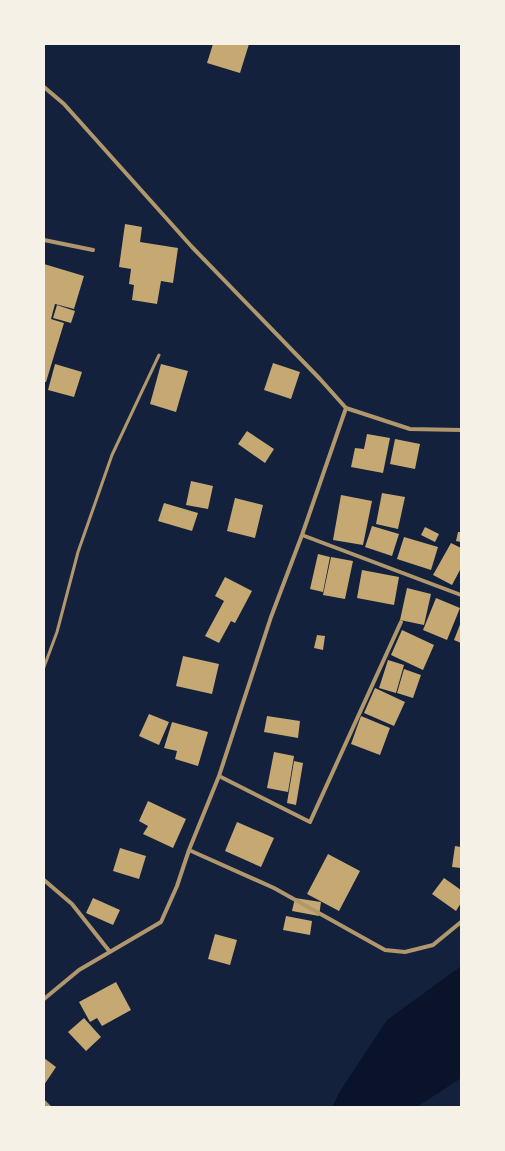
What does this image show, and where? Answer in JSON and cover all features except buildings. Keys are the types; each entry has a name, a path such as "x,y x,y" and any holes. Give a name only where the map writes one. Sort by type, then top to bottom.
{"street":[{"path":"44,87 64,104 192,247 320,379 346,408 410,428 461,430"},
{"path":"44,240 93,250"},
{"path":"44,999 79,970 161,922 177,886 188,850 218,776 271,617 302,535 346,408"},
{"path":"302,535 461,595"},
{"path":"218,776 310,822 400,622"},
{"path":"188,850 274,888 385,950 405,952 433,945 461,922"},
{"path":"44,880 72,904 110,952"},
{"path":"44,1102 49,1107"}],"lane":[{"path":"44,667 57,632 78,552 112,455 159,355"}],"water":[{"path":"461,966 461,1078 417,1107 332,1107 340,1091 387,1020"}]}
